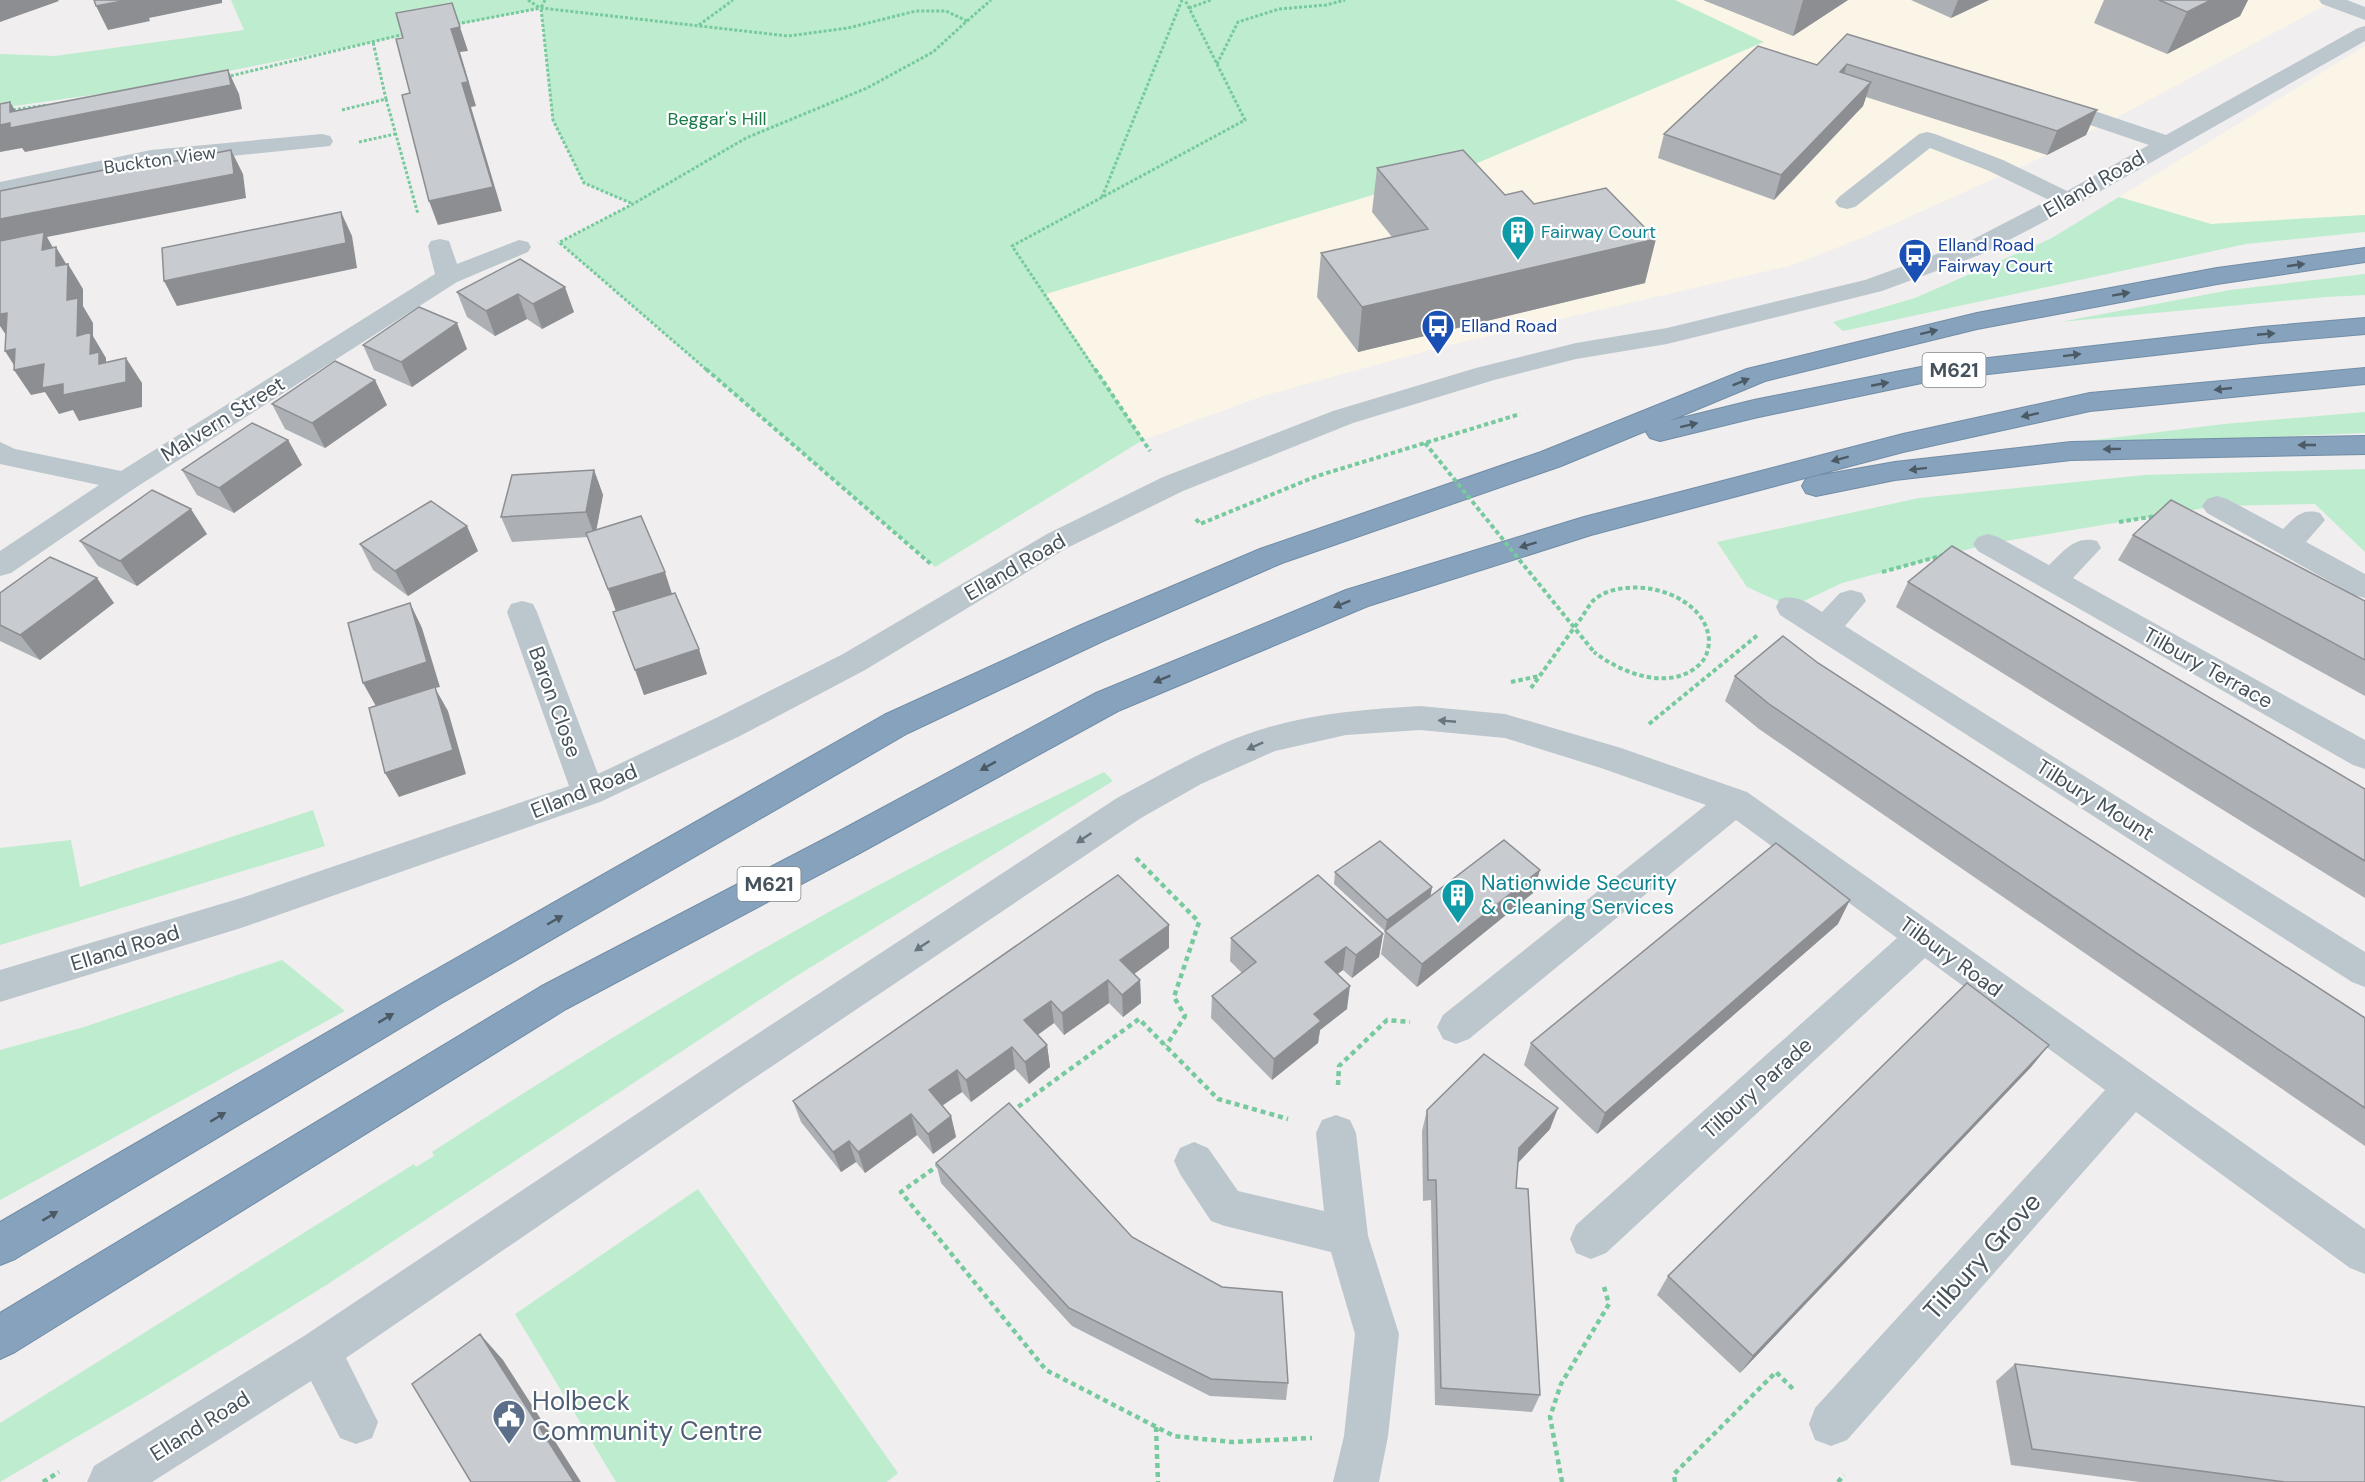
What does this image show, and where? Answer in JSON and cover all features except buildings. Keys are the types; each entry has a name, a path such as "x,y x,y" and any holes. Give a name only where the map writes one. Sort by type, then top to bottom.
{"highway":[{"path":"1551,459 1756,375 1977,321 2217,276 2365,255"},
{"name":"M621","path":"0,1245 429,992 896,724 1092,633 1271,556 1551,459 1754,409 1936,372 2261,335 2365,326"},
{"name":"M621","path":"0,1337 553,998 846,844 1107,702 1357,598 1584,527 1903,443 2090,402 2365,376"},
{"path":"1584,527 1895,471 2071,450 2365,445"}],"street":[{"path":"2329,0 2365,15"},
{"name":"Elland Road","path":"0,986 241,913 588,793 728,727 854,662 1057,541 1173,484 1343,417 1485,374 1576,351 1667,336 1873,286 1973,249 2068,200 2365,32"},
{"path":"2031,97 2166,143"},
{"path":"1847,202 1927,139 1995,165 2068,200"},
{"name":"Buckton View","path":"0,189 152,158 322,141"},
{"path":"440,246 448,277"},
{"name":"Malvern Street","path":"0,566 125,481 448,277 519,248"},
{"path":"0,451 6,456 125,481"},
{"path":"2217,506 2365,587"},
{"path":"2286,544 2310,520"},
{"name":"Tilbury Terrace","path":"1988,544 2365,756"},
{"path":"2052,580 2086,548"},
{"path":"1825,628 1851,601"},
{"name":"Tilbury Mount","path":"1791,607 2365,971"},
{"name":"Baron Close","path":"522,612 588,793"},
{"name":"Elland Road","path":"110,1482 319,1351 730,1073 1129,808 1189,775 1268,740 1346,723 1410,719 1505,726"},
{"name":"Tilbury Road","path":"1505,726 1609,757 1736,801 2365,1254"},
{"path":"1456,1027 1736,801"},
{"name":"Tilbury Parade","path":"1592,1239 1923,937"},
{"name":"Tilbury Grove","path":"1831,1424 2132,1088"},
{"path":"1336,1133 1347,1236 1377,1334 1366,1436 1356,1482"},
{"path":"1194,1161 1225,1207 1347,1236"},
{"path":"319,1351 356,1422"}],"path":[{"path":"528,0 541,8"},
{"path":"545,0 541,8 553,120 584,183 633,204"},
{"path":"699,26 733,0"},
{"path":"967,594 560,243 633,204 746,138 867,88 933,52 991,0"},
{"path":"1173,484 1012,246 1245,120 1183,0"},
{"path":"1101,197 1183,0"},
{"path":"1189,8 1211,0"},
{"path":"1217,64 1238,22 1268,11 1313,7 1345,0"},
{"path":"448,26 541,8 788,36 848,28 916,11 946,11 967,21"},
{"path":"222,77 413,33"},
{"path":"373,42 422,230 440,246"},
{"path":"322,141 329,113 387,99"},
{"path":"11,110 55,104"},
{"path":"1505,726 1595,599 1610,591 1629,587 1650,589 1670,594 1688,604 1701,616 1709,631 1709,646 1703,660 1690,671 1672,677 1651,678 1629,674 1610,664 1594,652 1425,443 1520,414"},
{"path":"2118,522 2217,506"},
{"path":"1876,574 1988,544"},
{"path":"1609,757 1791,607"},
{"path":"1104,825 1199,922 1174,997 1185,1016 1166,1046"},
{"path":"1006,1116 1139,1019 1218,1099 1336,1133 1339,1066 1388,1020 1456,1027"},
{"path":"949,1158 901,1192 1046,1370 1174,1436 1232,1442 1366,1436"},
{"path":"1562,1482 1550,1417 1561,1384 1609,1304 1592,1239"},
{"path":"1675,1482 1674,1474 1776,1372 1831,1424 1859,1456 1838,1482"},
{"path":"1156,1426 1158,1482"}],"shaded area":[{"path":"1675,0 2335,0 2047,155 1869,235 1793,265 1445,346 1263,396 1143,440 1046,294 1475,164 1763,42"},
{"path":"2365,46 2365,215 2211,224 2119,197"}],"green space":[{"name":"Beggar's Hill","path":"231,0 1675,0 1764,42 1475,164 1046,294 1143,440 935,567 560,243 633,204 584,183 553,120 541,8 155,86 0,108 0,54 55,56 244,30"},
{"path":"2119,197 2211,224 2365,215 2365,232 2246,244 1843,331 1833,322 1915,298 2050,239"},
{"path":"2365,274 2365,295 2060,322 2230,290"},
{"path":"2365,412 2365,433 2046,446 2224,424"},
{"path":"2365,469 2365,552 2315,504 2217,506 1988,544 1842,583 1791,607 1747,587 1717,542 1919,498 2144,475"},
{"path":"1104,772 1113,781 790,980 328,1284 148,1395 0,1482 0,1423 414,1164 416,1167 434,1156 432,1152 667,1005 787,935 909,869"},
{"path":"313,810 325,846 0,945 0,848 71,840 80,887"},
{"path":"282,960 345,1011 0,1200 0,1050 84,1027"},
{"path":"698,1189 898,1473 887,1482 616,1482 515,1314"}],"place":[{"name":"Fairway Court","path":"1518,261"},
{"name":"Elland Road Fairway Court","path":"1915,284"},
{"name":"Elland Road","path":"1438,355"},
{"name":"Nationwide Security & Cleaning Services","path":"1458,924"},
{"name":"Holbeck Community Centre","path":"509,1445"}]}
